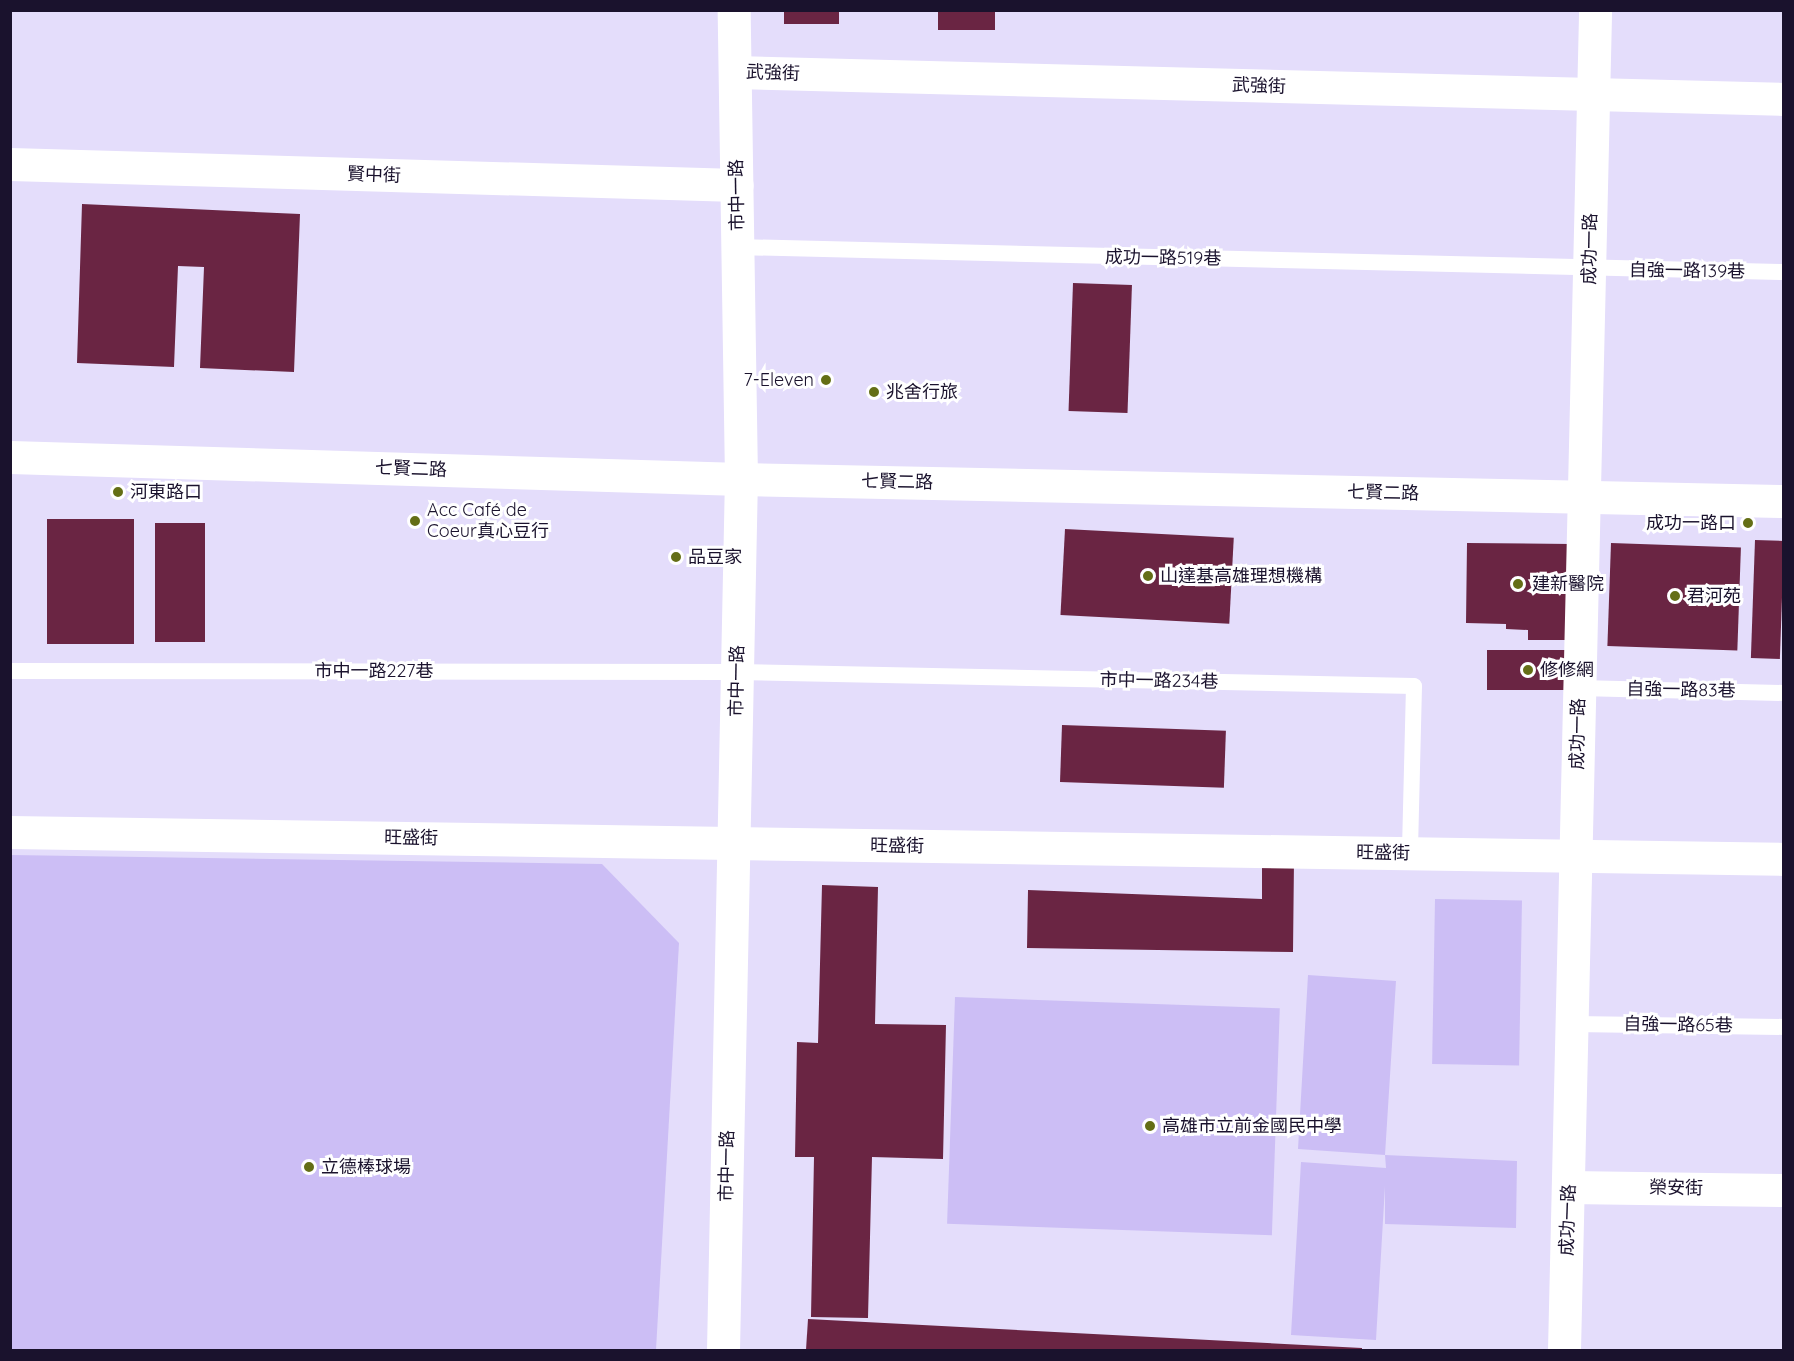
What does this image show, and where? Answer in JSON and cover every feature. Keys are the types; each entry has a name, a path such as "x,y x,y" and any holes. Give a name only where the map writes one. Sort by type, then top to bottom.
{"street":[{"name":"市中一路","path":"723,1350 741,479 734,10"},
{"name":"成功一路","path":"1564,1350 1595,10"},
{"name":"武強街","path":"735,72 1784,99"},
{"name":"賢中街","path":"10,164 737,185"},
{"name":"七賢二路","path":"10,457 741,479 1784,501"},
{"name":"旺盛街","path":"10,832 1784,859"},
{"name":"榮安街","path":"1569,1187 1784,1190"}],"lane":[{"name":"成功一路519巷","path":"737,247 1590,269"},
{"name":"自強一路139巷","path":"1590,269 1784,272"},
{"name":"市中一路227巷","path":"10,670 737,672"},
{"name":"市中一路234巷","path":"737,672 1414,686 1410,854"},
{"name":"自強一路83巷","path":"1579,688 1784,693"},
{"name":"自強一路65巷","path":"1573,1024 1784,1027"}],"shaded area":[{"name":"立德棒球場","path":"11,855 602,864 679,943 656,1350 11,1350"},
{"path":"1435,899 1522,901 1519,1065 1432,1064"},
{"path":"1308,975 1396,981 1385,1155 1298,1149"},
{"path":"955,997 1280,1008 1272,1235 947,1224"},
{"path":"1385,1155 1517,1161 1516,1228 1385,1224 1385,1186 1376,1340 1291,1335 1301,1162 1386,1168"}],"building":[{"path":"784,10 839,10 839,24 784,24"},
{"path":"938,10 995,10 995,30 938,30"},
{"path":"82,204 300,214 294,372 200,368 204,267 178,266 174,367 77,363"},
{"path":"1073,283 1132,285 1127,413 1069,411"},
{"path":"47,519 134,519 134,644 47,644"},
{"path":"155,523 205,523 205,642 155,642"},
{"name":"山達基高雄理想機構","path":"1065,529 1234,538 1229,624 1060,615"},
{"path":"1755,540 1784,541 1780,659 1751,658"},
{"name":"建新醫院","path":"1467,543 1571,544 1570,640 1528,640 1528,630 1506,629 1506,624 1466,623"},
{"name":"君河苑","path":"1611,543 1741,548 1737,650 1607,646"},
{"name":"修修網","path":"1487,650 1569,650 1569,690 1487,690"},
{"path":"1062,725 1226,731 1224,788 1060,782"},
{"path":"1262,859 1294,860 1293,952 1027,948 1028,890 1262,899"},
{"path":"822,885 878,887 875,1024 946,1025 943,1159 872,1157 868,1318 811,1317 814,1157 795,1157 797,1042 818,1043"},
{"path":"808,1319 1362,1348 1362,1350 806,1350"}],"place":[{"name":"7-Eleven","path":"826,380"},
{"name":"兆舍行旅","path":"874,392"},
{"name":"河東路口","path":"118,492"},
{"name":"Acc Café de Coeur真心豆行","path":"415,521"},
{"name":"成功一路口","path":"1748,523"},
{"name":"品豆家","path":"676,557"},
{"name":"山達基高雄理想機構","path":"1148,576"},
{"name":"建新醫院","path":"1518,584"},
{"name":"君河苑","path":"1675,596"},
{"name":"修修網","path":"1528,670"},
{"name":"高雄市立前金國民中學","path":"1150,1126"},
{"name":"立德棒球場","path":"309,1167"}]}
